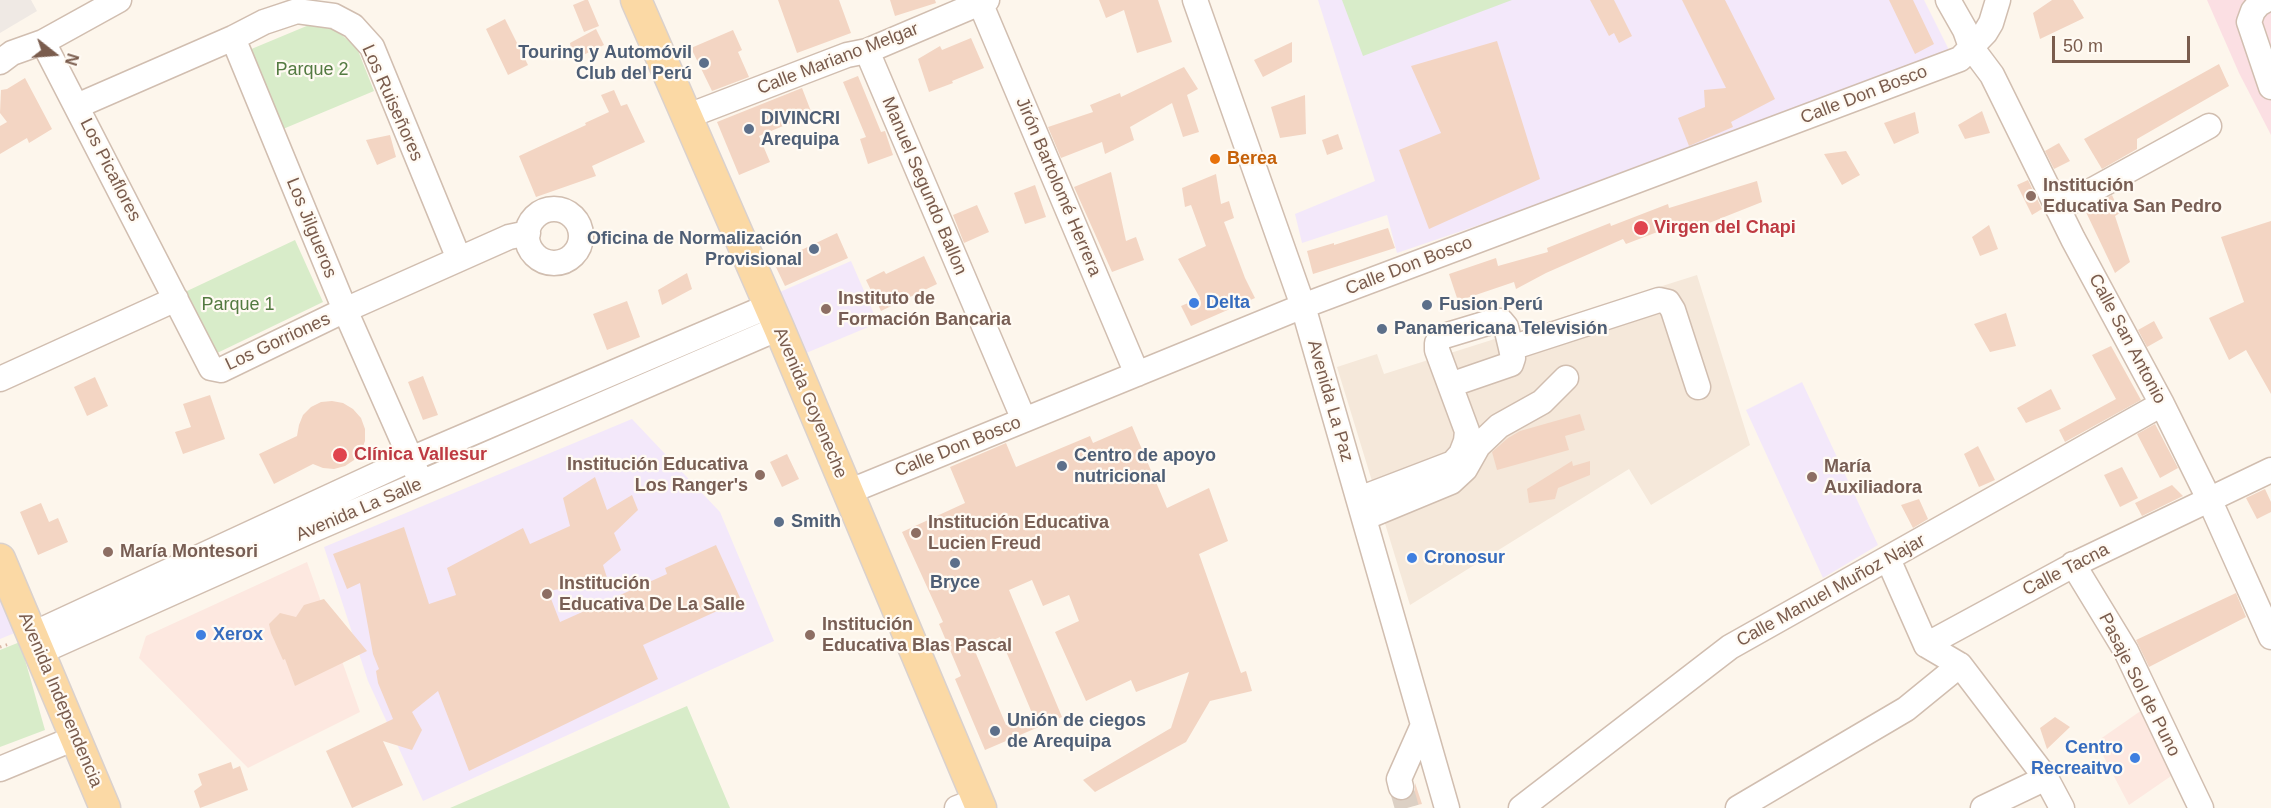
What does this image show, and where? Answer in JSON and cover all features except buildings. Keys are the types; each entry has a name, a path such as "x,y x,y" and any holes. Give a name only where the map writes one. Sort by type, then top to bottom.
{"main road":[{"name":"Avenida Goyeneche","path":"636,0 688,116 848,492 972,805"},
{"name":"Avenida Independencia","path":"0,559 105,808"}],"street":[{"path":"0,62 12,52 43,42 119,0"},
{"name":"Avenida La Paz","path":"1195,0 1303,306 1447,808"},
{"name":"Calle San Antonio","path":"1948,0 1965,30 1971,47 1992,75 2058,209 2162,404 2209,499 2271,637"},
{"path":"1971,47 1985,33 1998,0"},
{"path":"1971,47 1991,44 2005,30 2015,0"},
{"path":"2266,0 2259,3 2249,22 2271,87"},
{"name":"Calle Mariano Melgar","path":"688,116 847,56 867,51 982,1"},
{"name":"Jirón Bartolomé Herrera","path":"982,1 1137,374"},
{"name":"Los Ruiseñores","path":"77,106 233,38 264,22 297,11 334,16 353,26 372,47 459,259"},
{"name":"Los Jilgueros","path":"233,38 345,310 421,483"},
{"name":"Los Picaflores","path":"43,42 176,299"},
{"name":"Calle Don Bosco","path":"848,492 1303,306 1960,59 1971,47"},
{"name":"Manuel Segundo Ballon","path":"867,51 1024,420"},
{"path":"2058,209 2209,126"},
{"name":"Los Gorriones","path":"176,299 211,368 221,370 345,310 459,259 509,237 528,233"},
{"path":"0,380 176,299"},
{"path":"1511,348 1659,300 1668,302 1673,310 1698,387"},
{"name":"Avenida La Salle","path":"158,588 411,459 774,317"},
{"name":"Avenida La Salle","path":"36,643 158,588 421,483 774,317"},
{"path":"1361,509 1453,463 1461,454 1467,431 1437,350 1437,343 1441,338 1494,321 1501,321 1506,327 1511,348 1513,358 1511,364 1450,385"},
{"path":"1361,509 1451,482 1465,469 1478,446 1498,426 1542,402 1566,378"},
{"name":"Calle Manuel Muñoz Najar","path":"1521,808 1730,647 2162,404"},
{"name":"Calle Tacna","path":"1926,645 2073,564 2271,470"},
{"path":"1888,559 1926,645 1960,665 2046,778 2062,808"},
{"name":"Pasaje Sol de Puno","path":"2073,564 2126,651 2201,808"},
{"path":"1738,808 1906,709 1960,665"},
{"path":"1401,787 1399,779 1423,725"},
{"path":"0,769 75,738"},
{"path":"1983,808 2046,778"}],"shaded area":[{"path":"0,0 31,0 37,11 0,33"},
{"path":"1318,0 1924,0 1950,52 1766,127 1397,253 1387,215 1302,243 1295,214 1375,181"},
{"path":"2207,0 2271,0 2271,135 2239,73"},
{"name":"Instituto de Formación Bancaria","path":"851,261 878,323 799,356 773,295"},
{"path":"1697,275 1750,445 1651,505 1629,469 1410,605 1337,367 1377,354 1384,374"},
{"name":"María Auxiliadora","path":"1802,382 1878,545 1823,578 1746,410"},
{"name":"Institución Educativa De La Salle","path":"632,419 720,512 774,641 423,801 368,681 324,547"},
{"path":"307,562 360,712 248,768 139,658 146,636"},
{"path":"0,595 17,632 0,639"},
{"name":"Centro Recreaitvo","path":"2142,710 2174,774 2129,805 2096,742"}],"green space":[{"path":"1342,0 1512,0 1363,56"},
{"name":"Parque 2","path":"309,25 336,30 357,48 374,91 283,129 249,50"},
{"name":"Parque 1","path":"295,240 323,302 213,355 185,292"},
{"path":"20,642 45,730 0,747 0,650"},
{"path":"687,706 730,808 450,808"}],"tunnel":[{"path":"1401,787 1407,808"}],"place":[{"name":"Touring y Automóvil Club del Perú","path":"704,63"},
{"name":"DIVINCRI Arequipa","path":"749,129"},
{"name":"Berea","path":"1215,159"},
{"name":"Institución Educativa San Pedro","path":"2031,196"},
{"name":"Virgen del Chapi","path":"1641,228"},
{"name":"Oficina de Normalización Provisional","path":"814,249"},
{"name":"Delta","path":"1194,303"},
{"name":"Fusion Perú","path":"1427,305"},
{"name":"Instituto de Formación Bancaria","path":"826,309"},
{"name":"Panamericana Televisión","path":"1382,329"},
{"name":"Clínica Vallesur","path":"340,455"},
{"name":"Centro de apoyo nutricional","path":"1062,466"},
{"name":"Institución Educativa Los Ranger's","path":"760,475"},
{"name":"María Auxiliadora","path":"1812,477"},
{"name":"Smith","path":"779,522"},
{"name":"Institución Educativa Lucien Freud","path":"916,533"},
{"name":"María Montesori","path":"108,552"},
{"name":"Cronosur","path":"1412,558"},
{"name":"Bryce","path":"955,563"},
{"name":"Institución Educativa De La Salle","path":"547,594"},
{"name":"Xerox","path":"201,635"},
{"name":"Institución Educativa Blas Pascal","path":"810,635"},
{"name":"Unión de ciegos de Arequipa","path":"995,731"},
{"name":"Centro Recreaitvo","path":"2135,758"}]}
